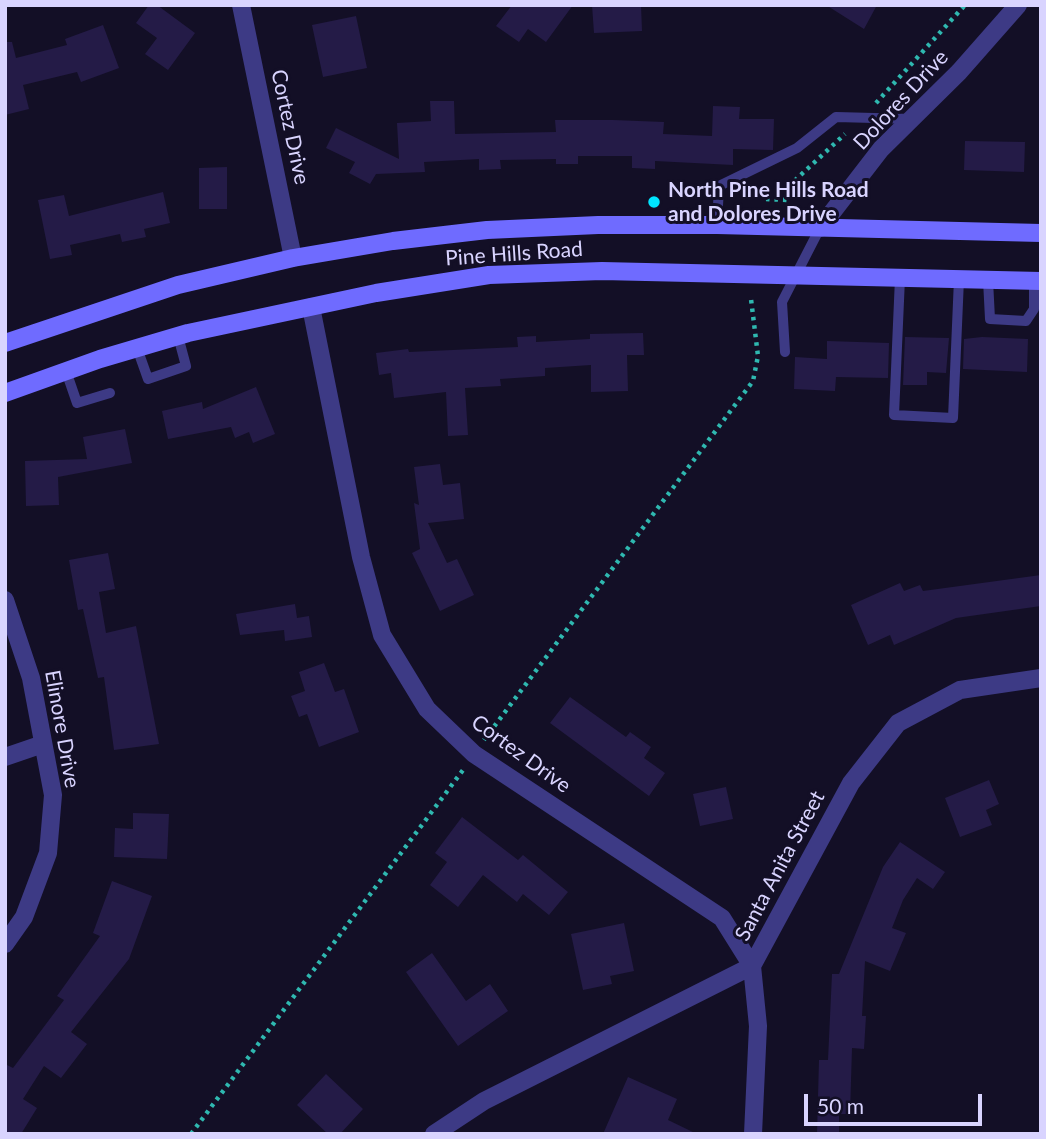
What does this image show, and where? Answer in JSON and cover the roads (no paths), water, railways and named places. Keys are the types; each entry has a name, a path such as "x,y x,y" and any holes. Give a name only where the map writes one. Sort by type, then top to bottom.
{"main road":[{"name":"Pine Hills Road","path":"5,343 178,285 293,258 393,241 487,230 598,225 717,225 1041,233"},
{"name":"Pine Hills Road","path":"5,393 178,335 376,293 489,275 602,271 1037,281"}],"street":[{"name":"Cortez Drive","path":"241,5 293,258"},
{"name":"Dolores Drive","path":"820,228 881,149 959,72 1018,5"},
{"name":"Cortez Drive","path":"311,307 361,557 382,635 427,709 474,754 722,918 752,965 758,1026 753,1134"},
{"name":"Elinore Drive","path":"5,600 31,678 53,794 48,853 24,917 5,944"},
{"name":"Santa Anita Street","path":"434,1134 484,1101 752,965 850,783 898,723 960,690 1041,678"},
{"path":"5,757 43,744"}],"lane":[{"path":"717,225 719,186 797,148 835,117 912,118"},
{"path":"785,352 782,302 820,228"},
{"path":"900,278 894,415 953,418 959,279"},
{"path":"988,280 990,319 1026,321 1034,309 1037,281"},
{"path":"137,348 148,379 186,366 178,335"},
{"path":"66,371 77,403 110,393"}],"place":[{"name":"North Pine Hills Road and Dolores Drive","path":"654,202"}]}
